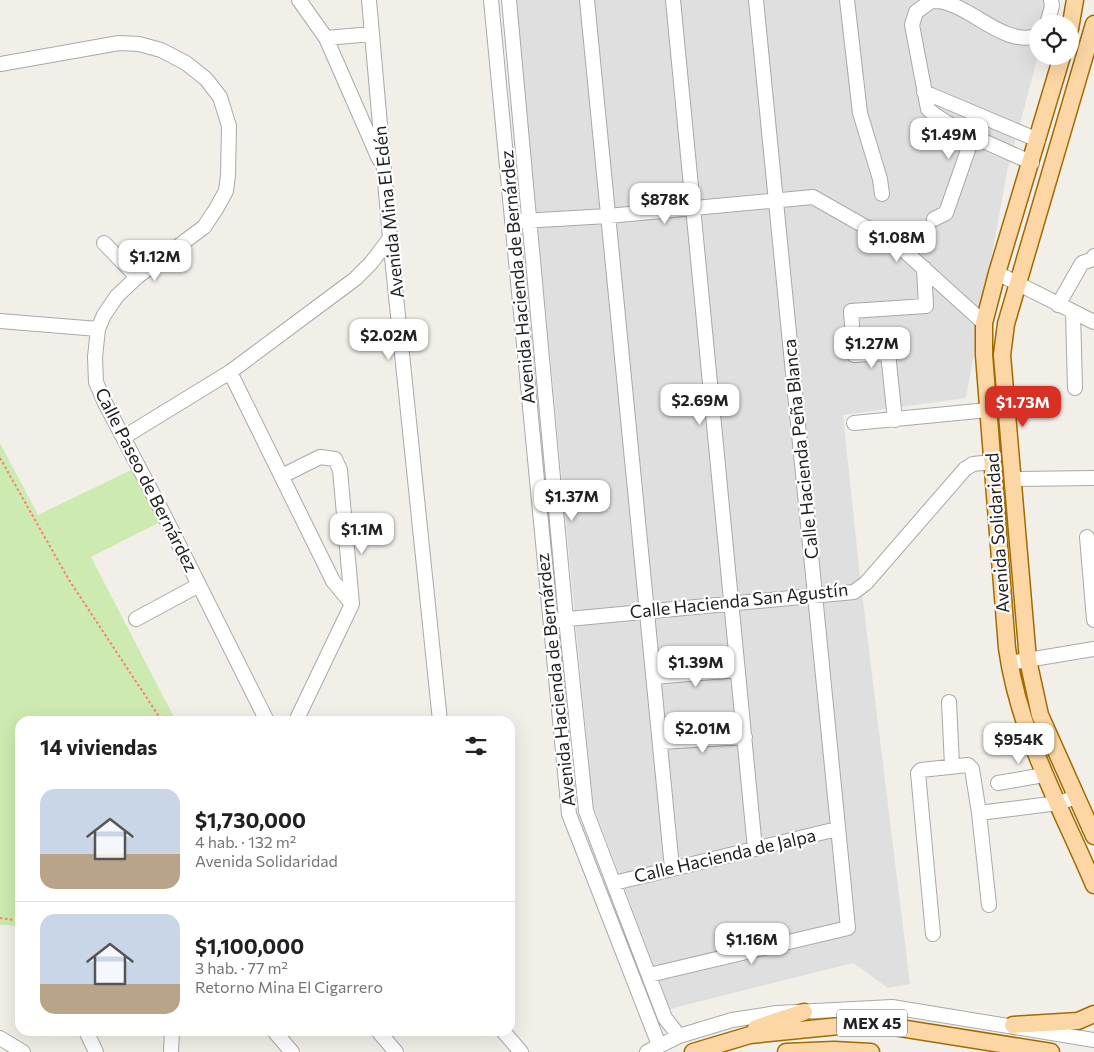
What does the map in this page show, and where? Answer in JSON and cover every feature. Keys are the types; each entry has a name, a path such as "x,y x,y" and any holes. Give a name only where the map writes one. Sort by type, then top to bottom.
{"main road":[{"path":"1072,15 1075,0"},
{"name":"Avenida Solidaridad","path":"1094,31 1017,285 1006,324 1002,355 1028,660 1040,715 1076,797 1089,811 1094,836"},
{"name":"Avenida Solidaridad","path":"1059,65 1032,163 997,273 984,323 984,355 1009,663 1023,724 1094,885"},
{"path":"726,1041 771,1022 804,1012"},
{"path":"1013,1025 1078,1021 1094,1014"},
{"name":"MEX 45","path":"693,1052 726,1041 768,1033 869,1023 1051,1052"},
{"name":"MEX 45","path":"786,1052 834,1050 871,1052"}],"street":[{"path":"299,0 326,38 384,171"},
{"name":"Avenida Mina El Edén","path":"369,0 390,238 439,716"},
{"name":"Avenida Hacienda de Bernárdez","path":"491,0 514,222 569,814 653,1049"},
{"name":"Avenida Hacienda de Bernárdez","path":"509,0 566,619 586,811 665,1018 678,1036"},
{"path":"587,0 672,868"},
{"path":"673,0 755,849"},
{"name":"Calle Hacienda Peña Blanca","path":"649,974 848,928 756,0"},
{"path":"847,0 860,113 880,179 882,194"},
{"path":"1050,15 1052,6 1051,0"},
{"path":"1029,39 1009,34 947,3 931,1 916,12 912,25 928,109 973,135 1032,163"},
{"path":"326,38 372,34"},
{"name":"Calle Paseo de Bernárdez","path":"0,64 119,43 139,44 161,50 186,63 206,79 220,97 229,126 229,165 226,191 204,227 136,277 117,296 98,329 95,357 96,382 263,716"},
{"path":"924,92 1038,140"},
{"path":"934,218 946,213 980,117"},
{"path":"514,222 608,216 814,197 899,246 984,323"},
{"path":"124,437 230,372 355,279 372,263 390,238"},
{"path":"104,242 136,277"},
{"path":"1058,305 1082,263 1093,259 1094,256"},
{"path":"895,420 888,353 854,355 851,311 926,306 924,268"},
{"path":"997,273 1017,285 1094,322"},
{"path":"1074,312 1076,388"},
{"path":"0,321 98,329"},
{"path":"230,372 333,581 352,604"},
{"path":"854,423 988,410"},
{"path":"282,476 320,457 335,459 340,470 352,604 298,716"},
{"name":"Calle Hacienda San Agustín","path":"550,621 647,610 854,592 866,584 965,468 973,464 994,462"},
{"path":"1012,479 1094,478"},
{"path":"1087,537 1094,620"},
{"path":"136,619 199,585"},
{"path":"1009,663 1094,649"},
{"path":"653,677 738,670"},
{"path":"949,702 952,765"},
{"path":"660,742 745,737"},
{"path":"933,934 918,772 952,765 968,765 972,769 980,813 989,905"},
{"path":"998,783 1044,775"},
{"path":"980,813 1059,804 1076,797"},
{"name":"Calle Hacienda de Jalpa","path":"614,883 837,829"},
{"path":"653,1049 678,1036 732,1020 777,1013 892,1007 1013,1025 1094,1040"},
{"path":"88,1036 96,1052"},
{"path":"171,1052 172,1036"},
{"path":"278,1036 292,1052"},
{"path":"382,1036 396,1052"},
{"path":"507,1036 521,1052"},
{"path":"0,1038 23,1052"}],"path":[{"path":"0,458 68,580 159,716"},
{"path":"0,918 15,920"}],"shaded area":[{"path":"516,0 1054,0 1050,15 1029,15 1029,65 1036,65 1007,172 966,398 843,415 860,577 910,984 888,988 853,963 670,1009 593,805"}],"green space":[{"path":"0,443 38,515 135,468 162,521 91,557 173,716 15,716 15,926 0,925"}]}
